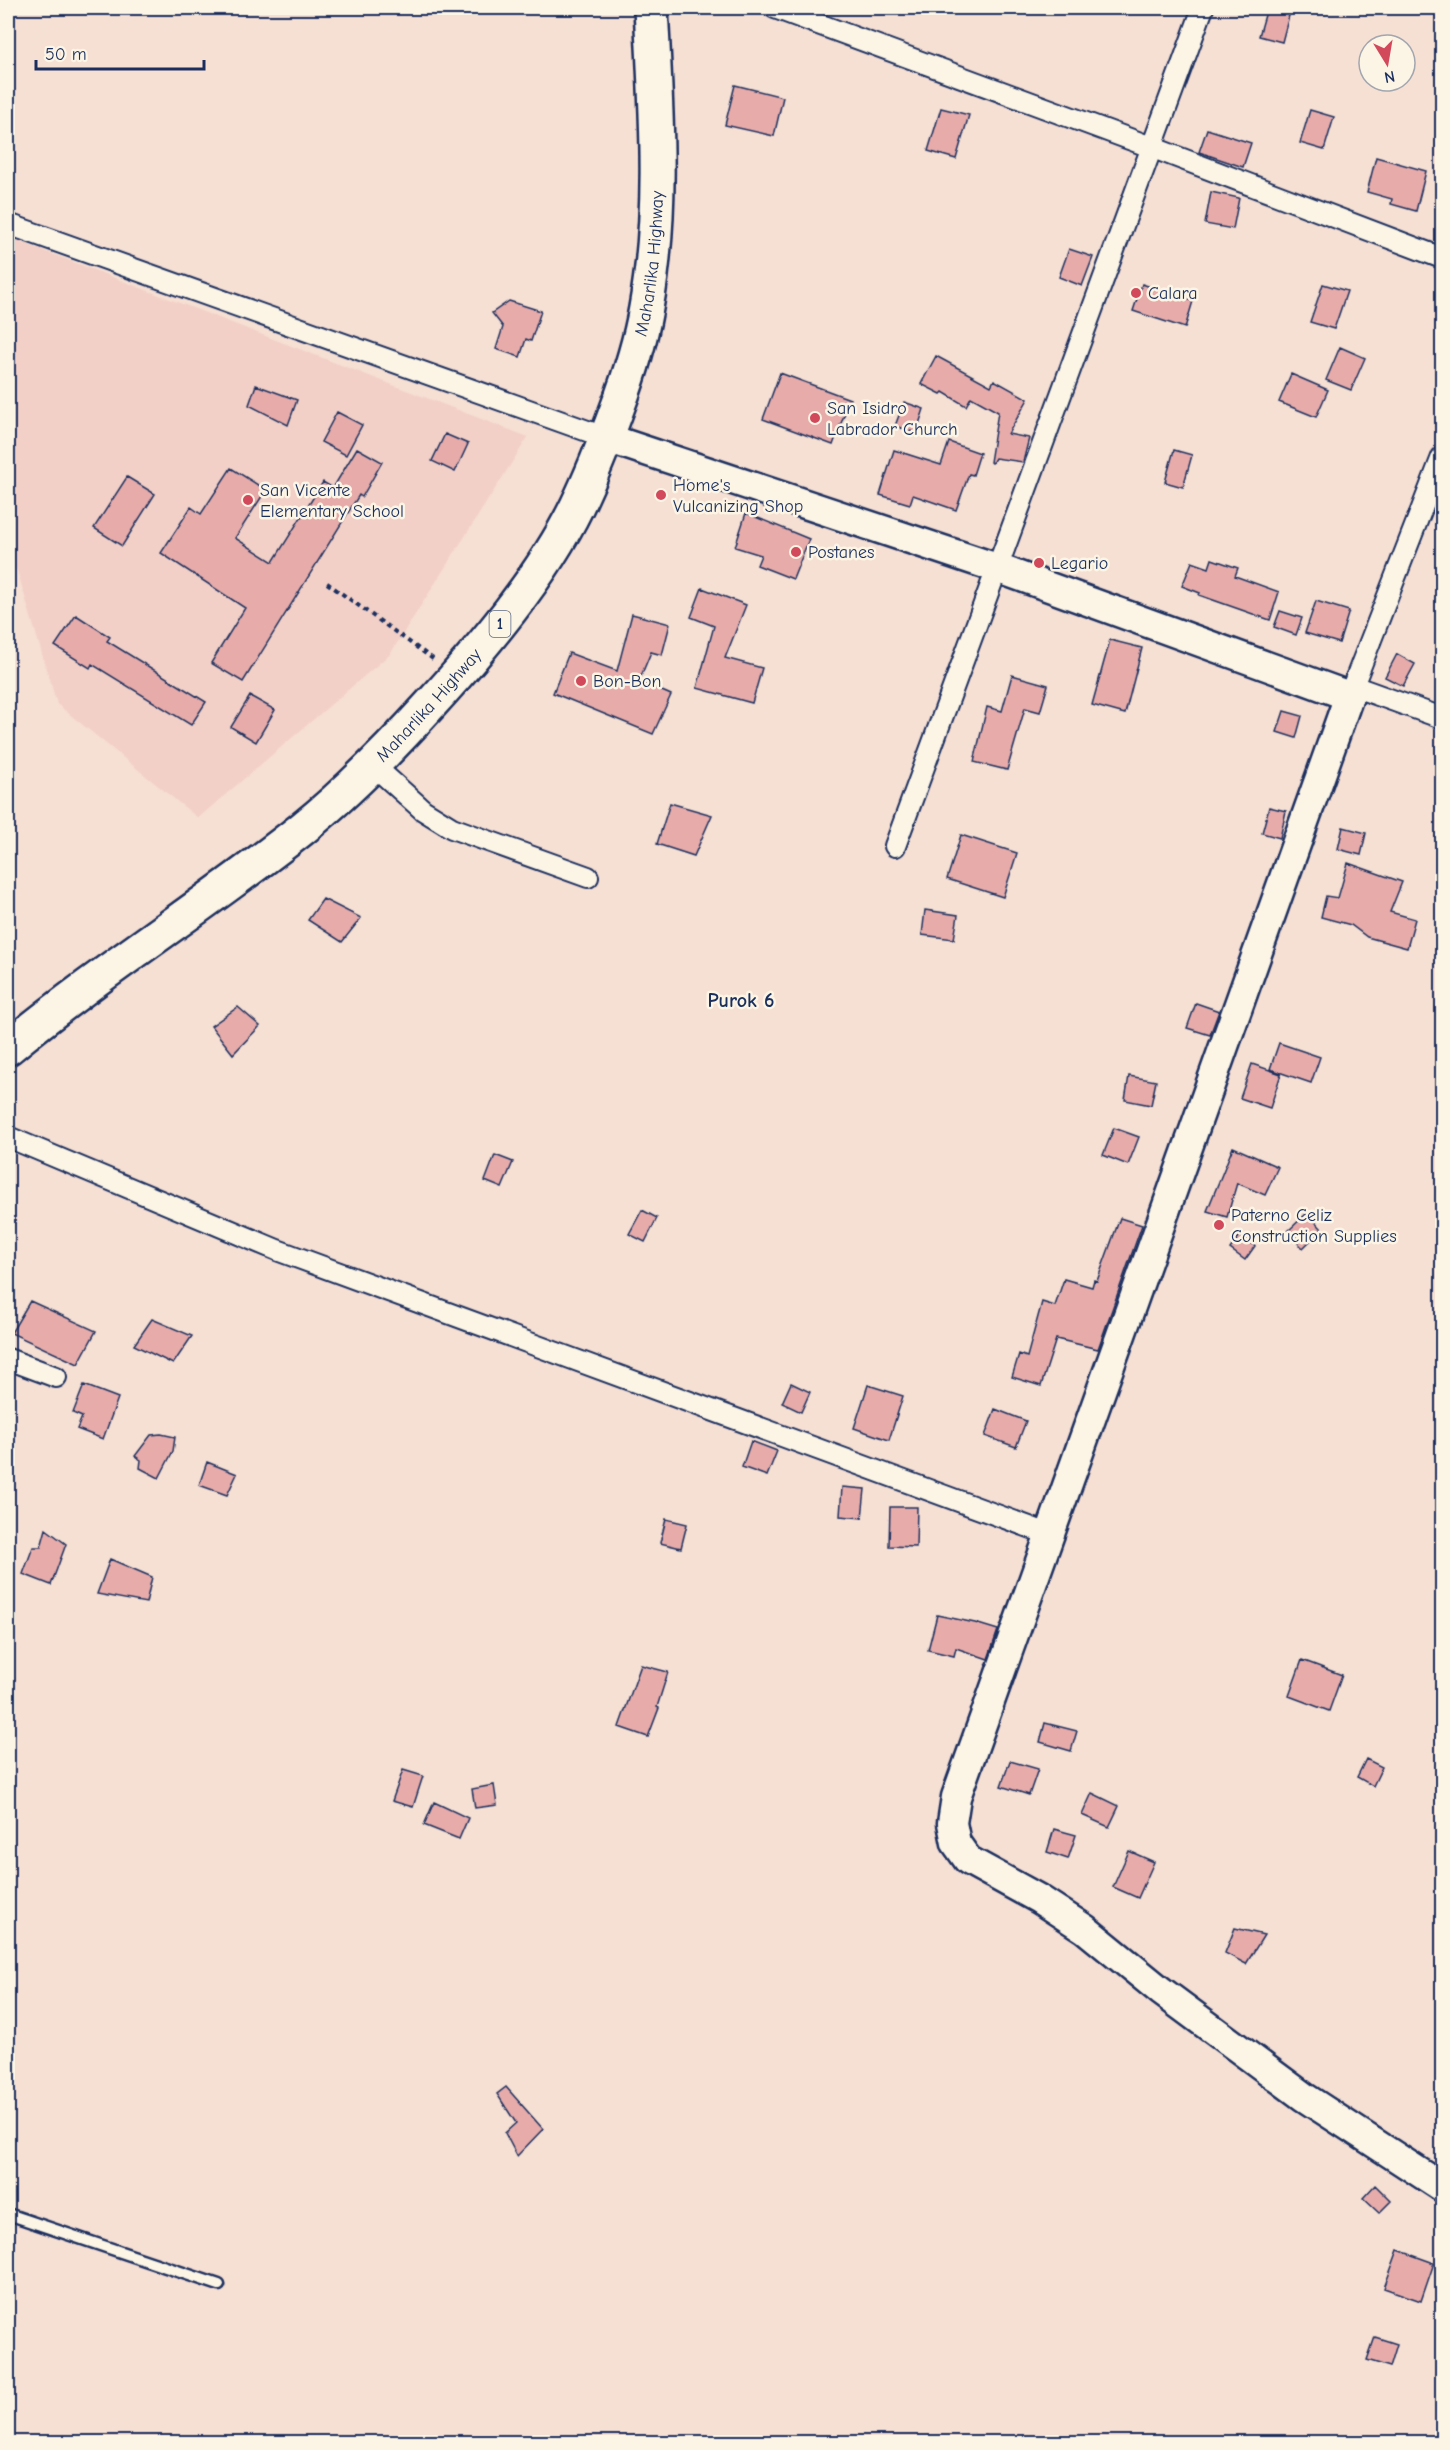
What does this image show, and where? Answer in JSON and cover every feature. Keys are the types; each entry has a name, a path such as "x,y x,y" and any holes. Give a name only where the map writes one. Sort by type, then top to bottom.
{"highway":[{"name":"Maharlika Highway","path":"8,1048 52,1011 153,940 304,827 373,765 456,676 496,629 539,570 576,508 607,438 630,374 646,309 655,235 658,141 651,8"}],"street":[{"path":"775,8 804,12 1443,258"},
{"path":"895,846 1203,8"},
{"path":"8,224 607,438 997,568 1351,691 1443,718"},
{"path":"1443,457 1351,691 956,1797 952,1823 956,1843 968,1860 1039,1899 1085,1929 1161,1991 1304,2097 1443,2187"},
{"path":"373,765 423,810 452,828 588,877"},
{"path":"8,1137 277,1250 1051,1535"},
{"path":"8,1359 56,1377"}],"lane":[{"path":"8,2214 219,2284"}],"path":[{"path":"327,583 433,659"}],"shaded area":[{"name":"San Vicente Elementary School","path":"8,237 528,437 390,654 198,818 57,704 17,570 8,563"}],"building":[{"path":"1267,8 1291,8 1282,42 1259,36"},
{"path":"735,85 783,97 774,136 725,125"},
{"path":"941,108 969,115 956,159 928,151"},
{"path":"1310,110 1334,117 1324,150 1300,143"},
{"path":"1207,129 1251,143 1243,167 1199,152"},
{"path":"1376,157 1426,171 1416,211 1391,204 1392,199 1367,192"},
{"path":"1211,192 1239,198 1233,229 1205,224"},
{"path":"1069,249 1093,257 1082,286 1059,277"},
{"path":"1142,284 1193,301 1185,328 1133,311"},
{"path":"1323,284 1347,291 1334,329 1310,322"},
{"path":"509,301 541,311 531,341 526,339 520,357 496,349 503,327 492,313"},
{"path":"1340,347 1365,358 1351,390 1326,380"},
{"path":"936,356 991,386 994,380 1028,399 1008,434 1029,438 1023,462 995,458 992,463 990,462 998,412 971,397 966,406 943,392 941,394 921,384"},
{"path":"780,373 850,399 833,445 763,419"},
{"path":"1291,374 1328,390 1316,417 1279,402"},
{"path":"256,385 297,400 288,425 249,405"},
{"path":"904,402 924,409 916,433 895,426"},
{"path":"337,412 362,425 346,455 321,442"},
{"path":"445,434 468,444 455,472 432,461"},
{"path":"949,442 980,453 973,475 969,474 956,510 913,495 910,504 880,495 894,450 941,465"},
{"path":"357,448 382,462 362,497 359,495 243,682 211,663 245,608 161,553 191,507 201,514 231,468 266,490 235,538 273,562 323,482 333,488"},
{"path":"1174,450 1192,455 1183,487 1165,482"},
{"path":"127,477 155,494 122,546 94,528"},
{"path":"746,513 809,539 793,579 757,565 761,555 735,547"},
{"path":"1212,559 1238,568 1235,576 1279,592 1270,620 1199,595 1200,593 1182,586 1192,562 1209,568"},
{"path":"702,588 746,605 725,658 762,668 752,703 697,688 714,626 691,617"},
{"path":"1316,601 1349,611 1339,643 1305,633"},
{"path":"1280,611 1302,618 1296,635 1274,627"},
{"path":"632,614 670,624 662,655 651,652 639,681 671,695 653,734 553,693 569,653 617,671"},
{"path":"76,615 110,637 107,641 206,702 191,725 92,664 90,668 55,646"},
{"path":"1110,640 1142,648 1125,714 1092,705"},
{"path":"1397,654 1415,664 1403,686 1385,677"},
{"path":"1012,675 1048,685 1040,712 1025,708 1007,770 974,762 987,707 1002,711"},
{"path":"250,696 275,710 256,742 231,727"},
{"path":"1284,711 1302,716 1296,738 1277,732"},
{"path":"670,803 712,815 694,856 657,844"},
{"path":"1269,807 1286,811 1280,838 1262,833"},
{"path":"1343,827 1366,833 1361,855 1338,849"},
{"path":"961,835 1017,853 1003,897 947,879"},
{"path":"1348,863 1402,882 1390,912 1415,919 1407,948 1367,937 1351,925 1321,917 1326,896 1338,898"},
{"path":"323,899 361,918 342,942 308,920"},
{"path":"925,910 958,915 954,939 922,935"},
{"path":"1196,1003 1219,1011 1210,1035 1187,1028"},
{"path":"238,1007 260,1026 233,1054 211,1026"},
{"path":"1279,1043 1320,1057 1311,1083 1270,1069"},
{"path":"1252,1064 1281,1074 1270,1108 1240,1098"},
{"path":"1129,1076 1156,1081 1151,1105 1125,1100"},
{"path":"1114,1128 1139,1137 1128,1165 1103,1155"},
{"path":"1233,1147 1278,1167 1265,1195 1237,1183 1227,1217 1207,1211"},
{"path":"495,1155 513,1162 502,1188 485,1181"},
{"path":"642,1210 657,1218 645,1242 629,1234"},
{"path":"1307,1213 1322,1229 1303,1248 1287,1232"},
{"path":"1120,1218 1142,1225 1098,1349 1056,1339 1041,1386 1012,1377 1019,1354 1027,1357 1042,1302 1055,1306 1064,1279 1092,1287 1094,1280 1097,1281"},
{"path":"1240,1235 1255,1246 1245,1260 1230,1249"},
{"path":"30,1301 96,1331 78,1364 11,1333"},
{"path":"152,1319 192,1336 173,1364 134,1345"},
{"path":"791,1383 810,1392 801,1412 782,1403"},
{"path":"84,1385 118,1398 103,1439 77,1429 82,1417 73,1413"},
{"path":"868,1385 903,1396 889,1440 854,1428"},
{"path":"995,1409 1026,1421 1016,1447 985,1436"},
{"path":"161,1434 175,1437 173,1451 159,1478 140,1468 141,1460 135,1456 151,1435"},
{"path":"751,1441 777,1451 767,1476 742,1467"},
{"path":"207,1462 237,1474 227,1495 199,1485"},
{"path":"842,1487 865,1489 862,1518 840,1516"},
{"path":"890,1507 917,1507 916,1547 889,1546"},
{"path":"666,1519 687,1524 681,1548 660,1543"},
{"path":"46,1529 66,1544 51,1585 23,1574 33,1547 41,1547"},
{"path":"110,1559 152,1577 146,1603 97,1594"},
{"path":"937,1615 998,1630 988,1659 956,1648 954,1656 928,1650"},
{"path":"1302,1660 1342,1675 1329,1711 1289,1696"},
{"path":"641,1665 668,1672 657,1707 659,1708 648,1737 619,1727"},
{"path":"1045,1723 1077,1731 1071,1751 1040,1742"},
{"path":"1366,1759 1382,1767 1373,1786 1357,1777"},
{"path":"1010,1761 1038,1769 1029,1795 1001,1786"},
{"path":"403,1770 423,1776 413,1807 392,1801"},
{"path":"494,1785 497,1805 475,1808 472,1789"},
{"path":"1092,1793 1119,1806 1109,1827 1082,1815"},
{"path":"434,1802 468,1818 459,1839 424,1825"},
{"path":"1054,1829 1076,1835 1068,1859 1047,1852"},
{"path":"1129,1851 1154,1862 1138,1898 1113,1887"},
{"path":"1235,1928 1264,1935 1246,1964 1225,1953"},
{"path":"506,2087 543,2129 517,2156 505,2133 516,2123 497,2094"},
{"path":"1375,2185 1391,2201 1379,2213 1363,2198"},
{"path":"1398,2250 1434,2263 1421,2301 1384,2288"},
{"path":"1375,2337 1397,2344 1390,2367 1367,2360"}],"place":[{"name":"Calara","path":"1136,293"},
{"name":"San Isidro Labrador Church","path":"815,418"},
{"name":"Home's Vulcanizing Shop","path":"661,495"},
{"name":"San Vicente Elementary School","path":"248,500"},
{"name":"Postanes","path":"796,552"},
{"name":"Legario","path":"1039,563"},
{"name":"Bon-Bon","path":"581,681"},
{"name":"Paterno Celiz Construction Supplies","path":"1219,1225"}],"district":[{"name":"Purok 6","path":"741,1000"}]}
